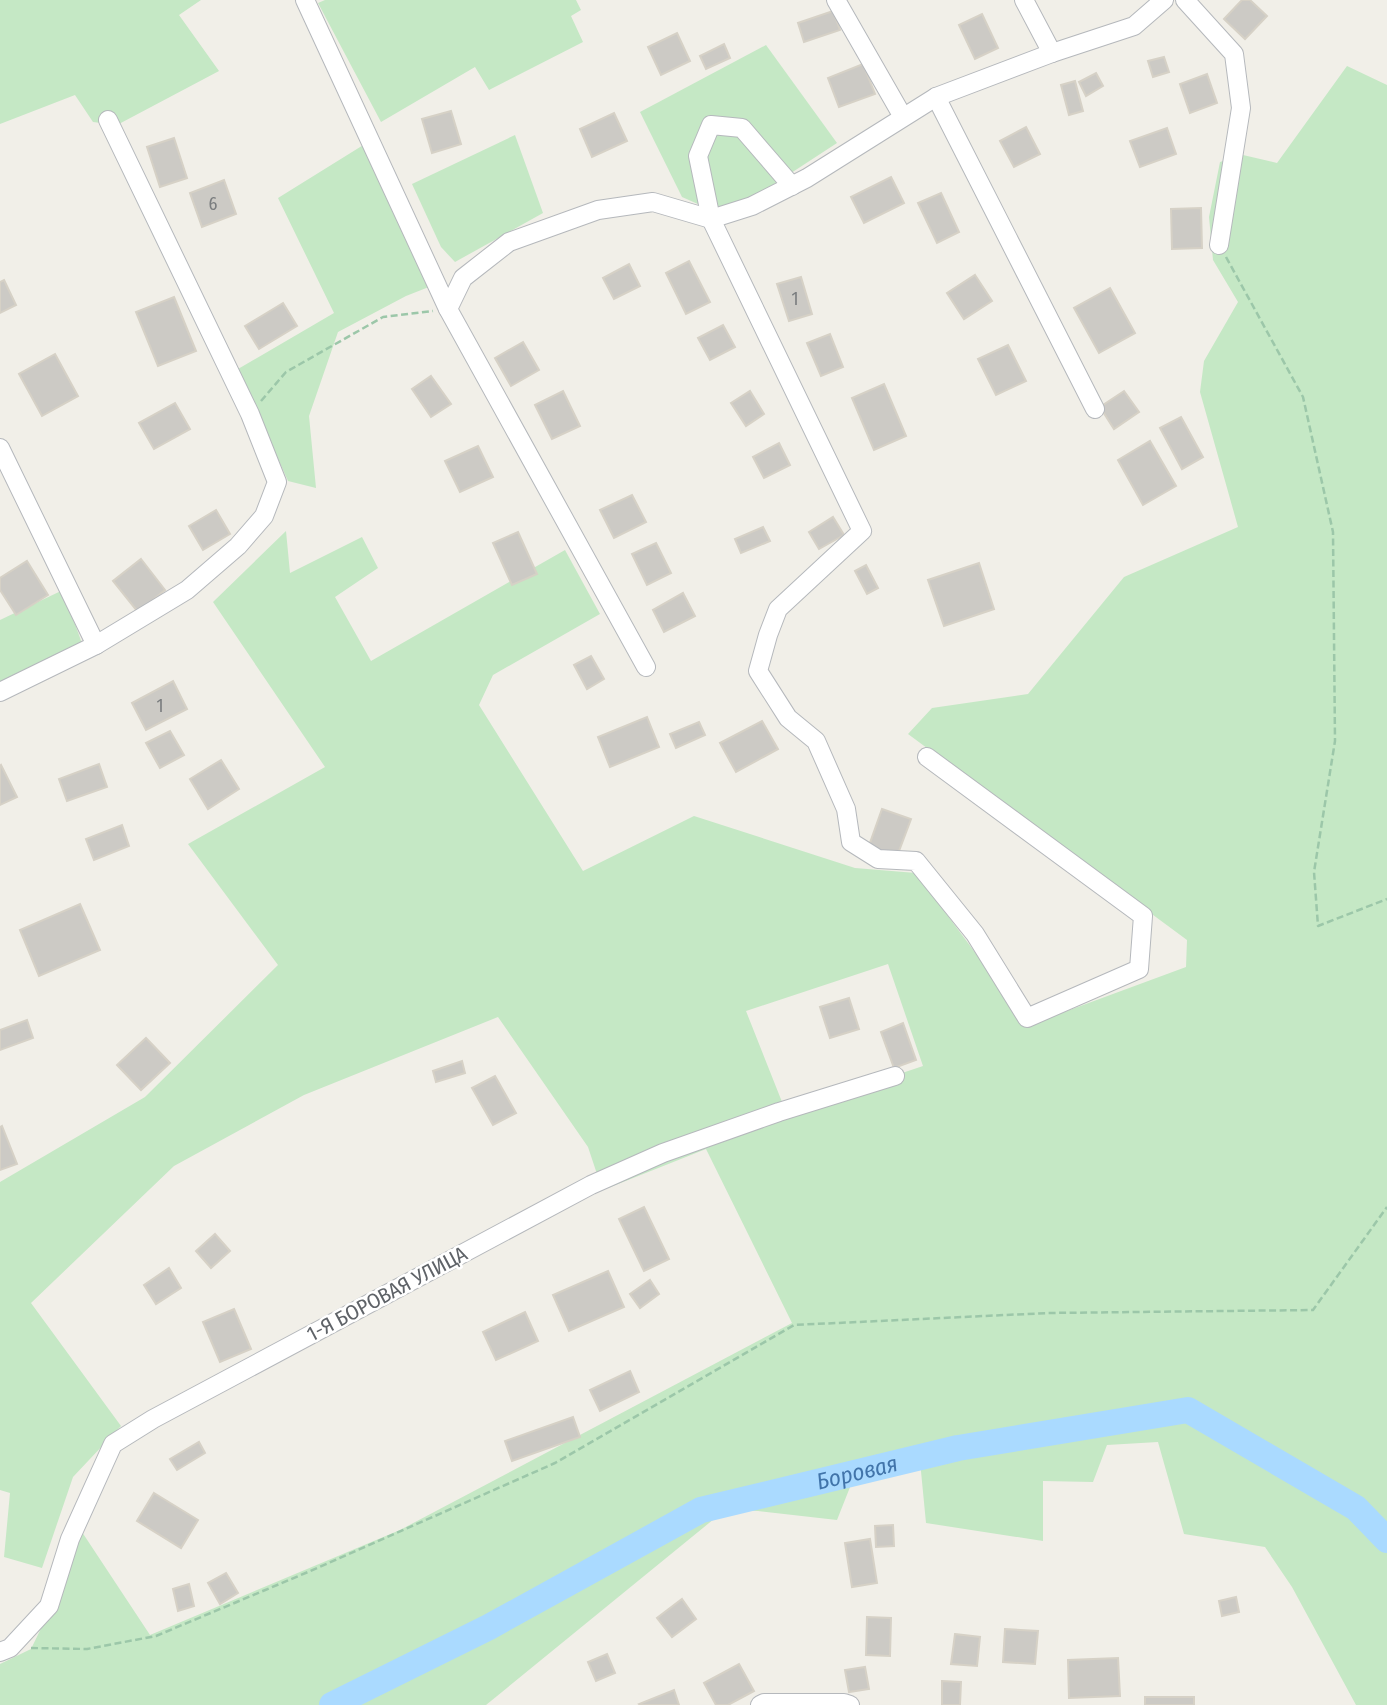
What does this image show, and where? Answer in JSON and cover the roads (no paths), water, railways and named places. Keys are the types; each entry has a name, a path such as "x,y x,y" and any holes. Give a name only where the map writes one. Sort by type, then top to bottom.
{"street":[{"path":"305,0 448,309 646,667"},
{"path":"836,0 903,117"},
{"path":"1024,0 1052,53"},
{"path":"448,309 463,278 509,242 598,210 653,202 711,219 752,206 807,178 936,97 1052,53 1134,26 1164,0"},
{"path":"1185,0 1234,54 1241,108 1219,245"},
{"path":"936,97 1095,409"},
{"path":"0,692 96,645 187,590 238,546 264,516 278,482 250,414 108,120"},
{"path":"792,186 742,128 710,125 698,156 711,219 862,531 778,609 758,671 788,718 816,741 846,809 851,842 878,859 916,861 975,934 1027,1018 1139,969 1143,916 927,757"},
{"path":"0,448 96,645"},
{"name":"1-Я БОРОВАЯ УЛИЦА","path":"5,1650 49,1606 70,1539 113,1444 153,1419 591,1185 663,1153 779,1112 895,1076"},
{"path":"760,1705 850,1705"}],"waterway":[{"name":"Боровая","path":"332,1705 489,1627 701,1510 958,1448 1188,1410 1356,1508 1387,1540"}]}
